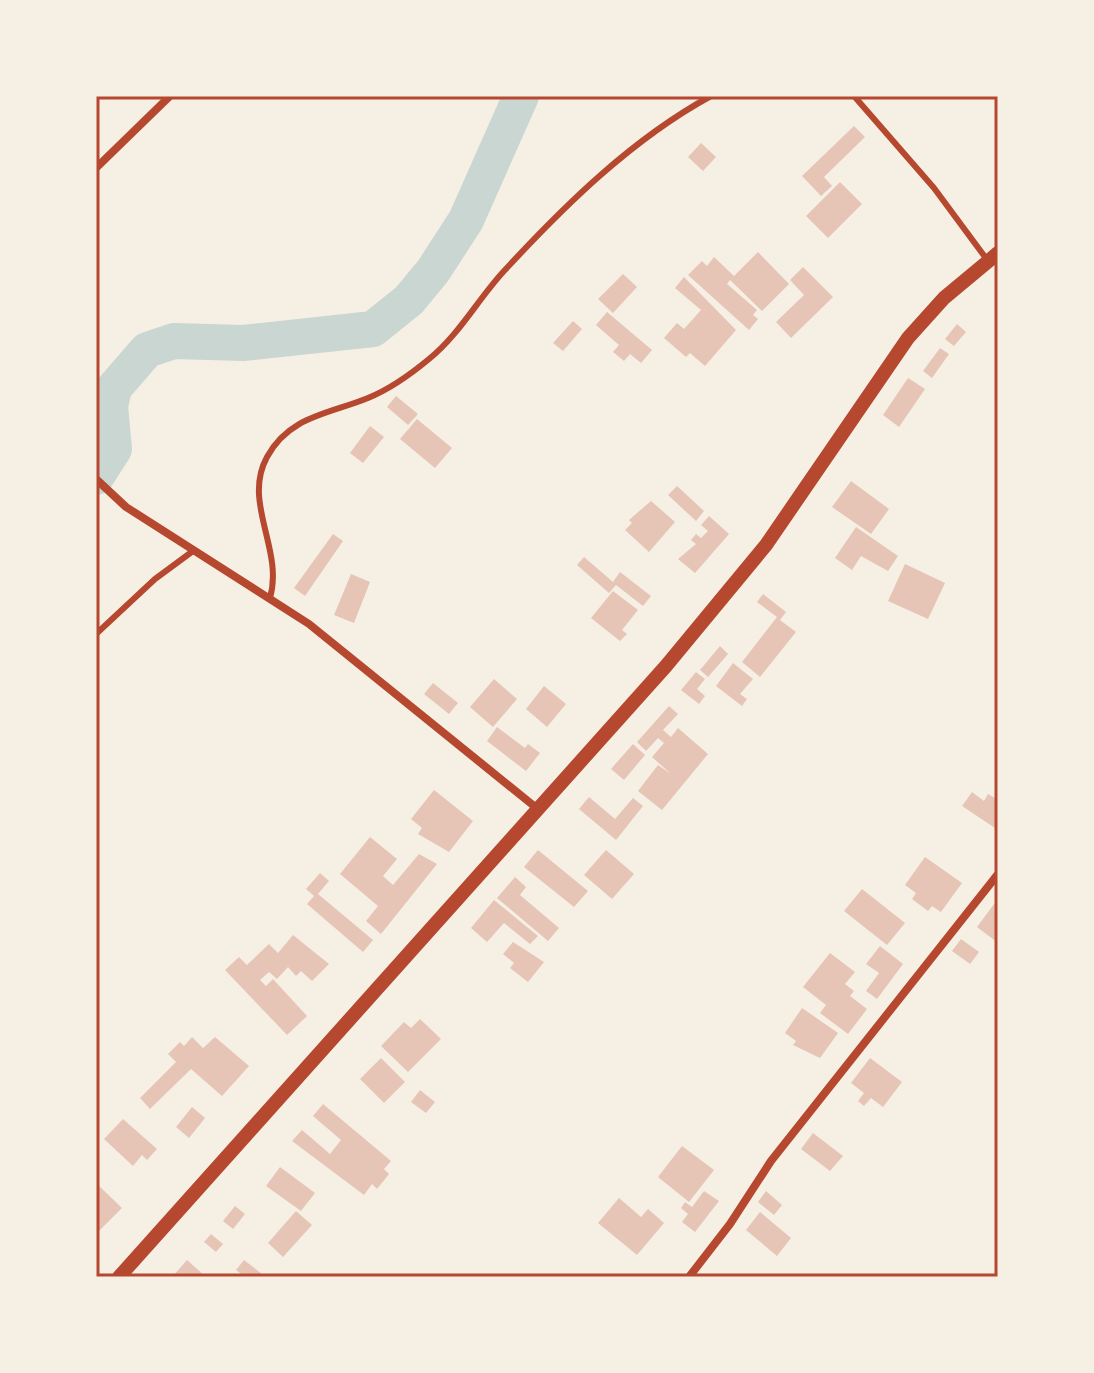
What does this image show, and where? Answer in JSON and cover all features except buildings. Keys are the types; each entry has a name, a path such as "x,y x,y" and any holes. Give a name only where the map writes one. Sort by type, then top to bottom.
{"street":[{"path":"96,168 170,96"},
{"path":"119,1277 666,666 766,545 908,338 944,298 993,257"},
{"path":"99,482 126,507 270,598 340,648 539,810"},
{"path":"689,1277 730,1224 780,1149 998,874"}],"lane":[{"path":"270,598 275,567 257,487 262,467 281,437 304,419 388,388 430,359 504,271 576,199 653,131 711,96"},
{"path":"854,96 993,257"},
{"path":"96,634 155,579 193,551"}],"waterway":[{"path":"96,477 114,449 110,406 114,388 147,350 174,341 243,343 373,329 409,300 433,271 466,220 521,96"}]}
